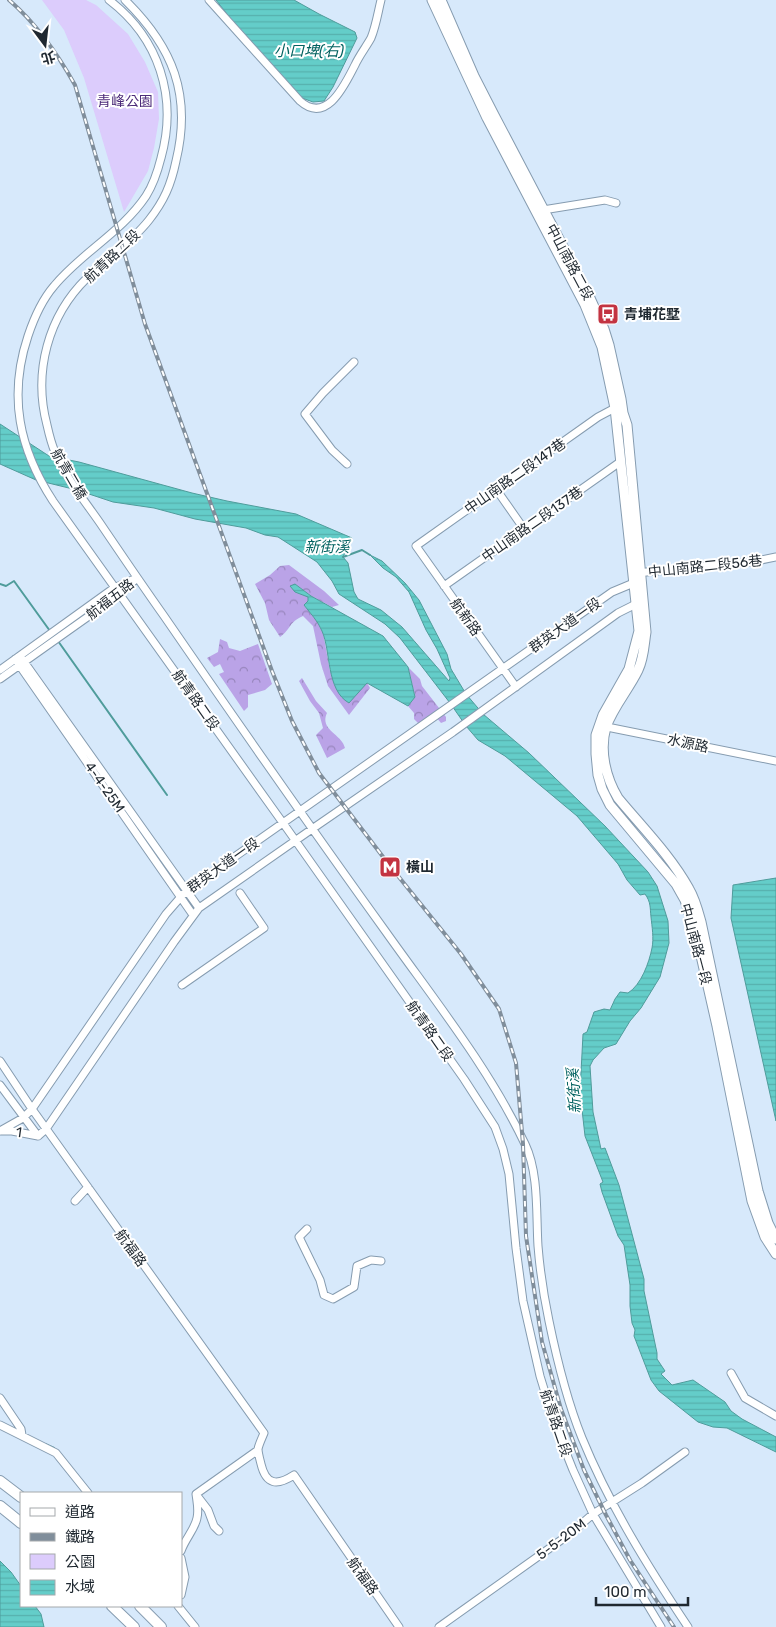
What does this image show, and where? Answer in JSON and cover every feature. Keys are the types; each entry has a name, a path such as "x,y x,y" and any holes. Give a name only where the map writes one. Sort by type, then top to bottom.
{"highway":[{"path":"0,1481 20,1496"},
{"path":"0,1506 20,1522"},
{"path":"113,1607 134,1627"},
{"path":"141,1607 161,1627"}],"main road":[{"name":"中山南路二段","path":"432,0 487,118 585,305 602,347 615,408 620,462 637,577"},
{"name":"中山南路二段","path":"441,0 474,76 590,298 604,329 627,425 642,631"},
{"name":"中山南路一段","path":"642,631 629,669 603,715 604,763 611,787 618,798 680,875 690,890 697,907 758,1191 768,1223 776,1240"},
{"name":"中山南路一段","path":"603,726 596,735 598,775 602,789 610,804 676,884 685,900 697,938 717,1026 752,1201 764,1237 776,1254"}],"street":[{"name":"航青路二段","path":"19,417 18,388 20,367 33,321 43,301 72,267 126,220 146,196 158,170 166,142 168,112 165,84 154,56 140,30 109,0"},
{"name":"航青路二段","path":"50,437 44,414 41,380 47,341 55,322 67,301 82,282 132,240 149,220 168,192 181,141 183,110 180,91 169,57 149,24 125,0"},
{"path":"209,0 300,101 305,105 316,108 326,106 345,86 370,38 381,0"},
{"path":"544,210 605,200 616,203"},
{"path":"347,464 332,450 305,414 354,362"},
{"name":"中山南路二段147巷","path":"416,546 598,417 615,408"},
{"name":"航青二橋","path":"19,417 24,442 34,468 53,501"},
{"name":"航青二橋","path":"50,437 65,472 91,510"},
{"name":"中山南路二段137巷","path":"444,586 620,462"},
{"path":"496,489 524,529"},
{"name":"航青路二段","path":"53,501 283,823 495,1126 509,1174 523,1301 540,1376 559,1434 593,1514 661,1627"},
{"name":"航青路二段","path":"91,510 300,812 494,1085 529,1152 534,1171 538,1251 548,1318 569,1397 582,1436 612,1502 639,1552 688,1627"},
{"name":"航新路","path":"416,546 516,687"},
{"name":"中山南路二段56巷","path":"637,577 776,557"},
{"name":"群英大道一段","path":"23,1118 32,1109 163,918 184,893 612,592 637,577"},
{"name":"航福五路","path":"0,679 20,661 114,588 137,578"},
{"name":"航福五路","path":"0,670 20,661 56,639 120,594 137,578"},
{"name":"群英大道一段","path":"38,1136 46,1129 199,908 453,732 618,613 639,602"},
{"name":"4-4-25M","path":"20,661 184,893 199,908"},
{"name":"水源路","path":"603,726 776,761"},
{"name":"4-4-25M","path":"184,893 193,915"},
{"path":"182,985 264,928 240,893"},
{"name":"航福路","path":"0,1061 46,1129 264,1433 258,1450 264,1474 269,1480 276,1483 294,1476 399,1627"},
{"path":"0,1085 38,1136"},
{"name":"1","path":"0,1131 23,1118"},
{"name":"1","path":"0,1131 12,1131 38,1136"},
{"path":"75,1201 88,1187"},
{"path":"307,1229 300,1237 320,1280 324,1295 333,1299 354,1287 357,1266 371,1260 381,1261"},
{"path":"731,1373 745,1398 776,1416"},
{"path":"0,1398 21,1429 22,1435"},
{"path":"0,1425 56,1453 87,1492"},
{"path":"196,1494 258,1450"},
{"name":"5-5-20M","path":"438,1627 571,1533 593,1514 685,1452"},
{"path":"196,1494 208,1510 214,1526 219,1531"},
{"path":"182,1547 197,1520 196,1494"},
{"path":"182,1563 185,1577 182,1590"},
{"path":"179,1607 195,1627"}],"green space":[{"name":"青峰公園","path":"42,0 86,0 96,5 128,34 145,62 158,92 159,119 148,171 124,212 84,78 64,30"},
{"path":"289,565 324,591 339,605 332,607 311,596 295,584 295,592 308,596 308,601 304,605 323,632 330,671 367,683 370,688 349,715 328,686 313,626 303,616 295,621 280,637 269,620 265,603 255,584 280,566"},
{"path":"220,639 227,642 229,648 240,651 258,644 272,684 265,690 248,695 248,707 244,711 219,674 224,672 220,664 214,667 207,658 218,652"},
{"path":"408,667 420,679 422,686 446,717 446,721 441,723 436,717 419,724 414,719 414,713 408,706 415,696"},
{"path":"302,678 316,701 327,713 325,719 328,728 340,739 345,748 327,758 316,735 323,728 319,713 299,681"}],"water":[{"name":"小口埤(右)","path":"216,0 294,0 355,32 357,38 324,101 313,102 302,98 234,23"},
{"name":"新街溪","path":"0,424 49,456 79,462 192,493 296,514 352,538 343,557 348,563 354,592 358,599 381,610 402,627 449,681 450,678 437,649 409,592 396,577 383,568 370,555 382,561 405,583 419,600 447,654 451,669 466,694 483,714 529,753 605,826 648,872 657,886 668,921 669,943 660,977 641,1008 630,1021 616,1044 604,1048 590,1066 593,1112 601,1149 605,1148 619,1185 644,1279 644,1291 657,1359 665,1371 661,1374 672,1385 693,1380 725,1402 731,1411 742,1419 776,1437 776,1452 727,1428 713,1427 698,1422 659,1391 651,1380 634,1336 635,1330 632,1323 630,1285 624,1245 618,1236 602,1192 600,1184 603,1182 585,1136 580,1092 583,1034 587,1032 594,1012 604,1009 610,1010 620,992 628,993 637,985 647,967 651,954 653,932 650,905 645,894 640,895 627,880 618,864 577,816 505,756 478,740 400,638 385,624 339,594 332,581 317,562 278,537 154,508 113,502 77,490 36,480 0,464"},
{"path":"295,584 311,596 383,636 408,667 415,697 408,706 367,683 349,703 342,697 336,689 333,680 322,631 304,605 308,601 308,597 295,592 290,586"},
{"path":"776,878 776,1121 731,918 733,885"},
{"path":"0,1561 20,1585 20,1607 36,1607 41,1614 44,1627 0,1627"}],"waterway":[{"name":"新街溪","path":"343,557 362,550 370,555"},
{"path":"0,584 6,586 14,581 50,631"},
{"path":"58,641 167,795"},
{"path":"45,1444 54,1448"}],"railway":[{"path":"9,0 29,19 46,40 75,85 145,324 292,721 319,773 390,866 461,954 499,1009 516,1063 523,1144 526,1236 542,1342 561,1409 584,1470 630,1560 674,1627"}],"place":[{"name":"青埔花墅","path":"608,314"},
{"name":"橫山","path":"390,867"}]}
